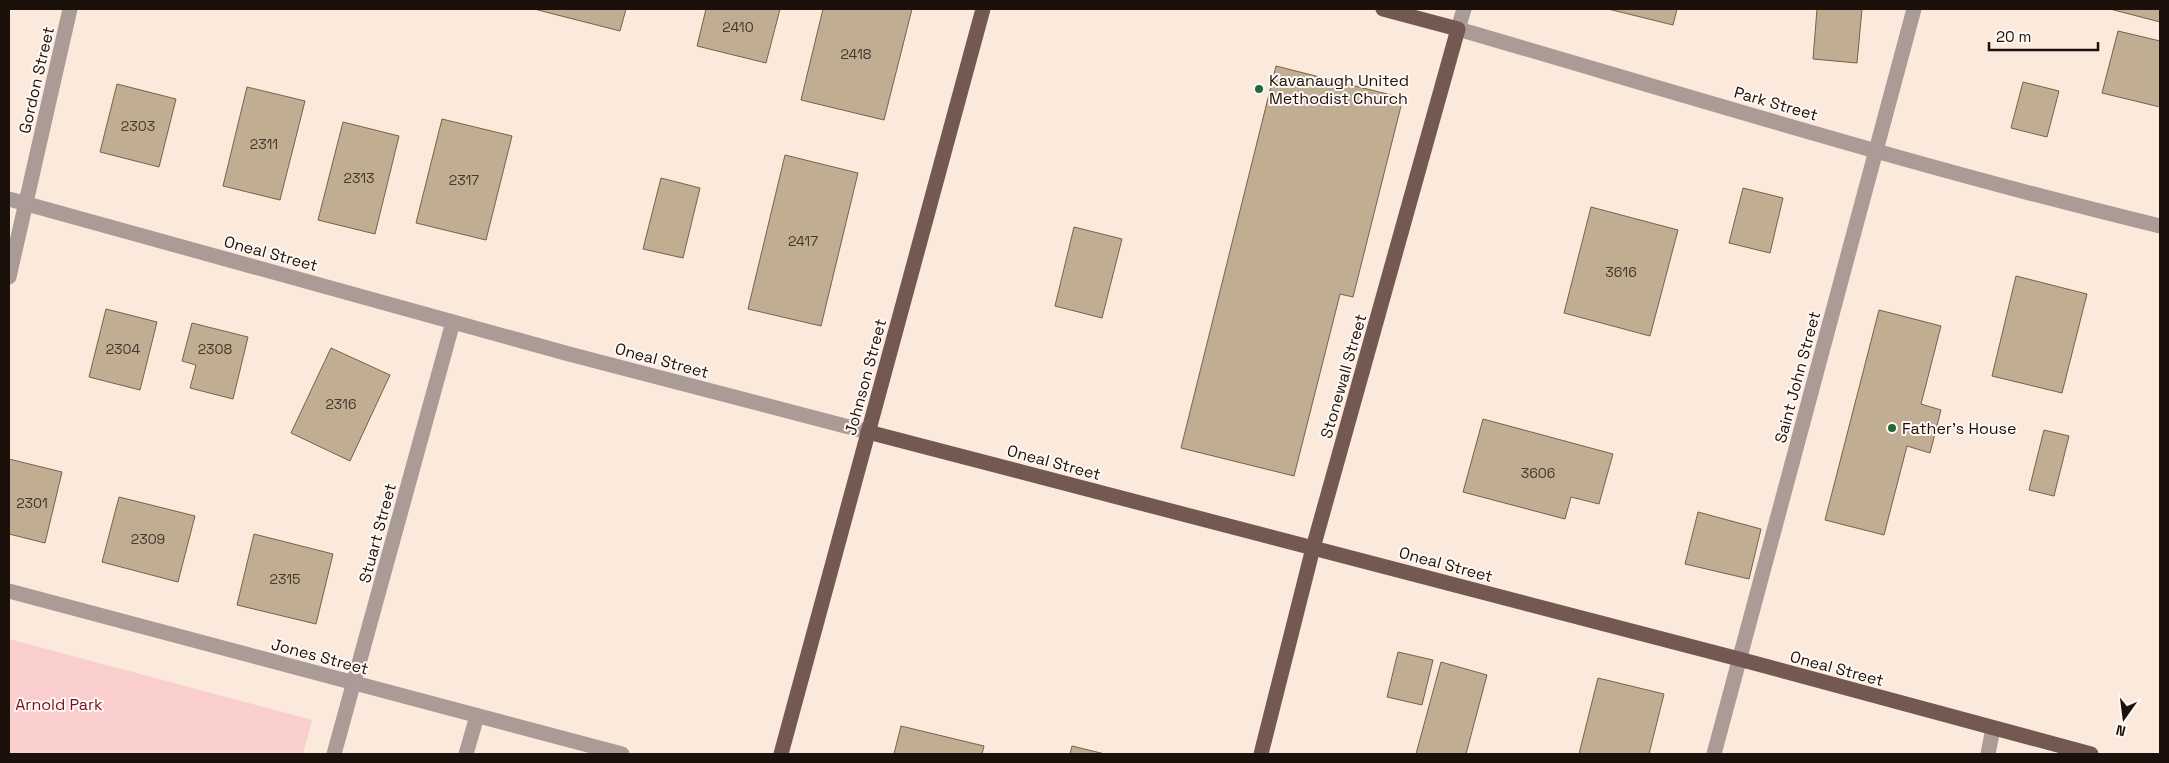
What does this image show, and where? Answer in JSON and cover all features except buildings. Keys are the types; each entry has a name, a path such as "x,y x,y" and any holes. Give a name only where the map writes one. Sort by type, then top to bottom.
{"main road":[{"name":"Johnson Street","path":"781,754 983,9"},
{"name":"Park Street","path":"1383,9 1458,29"},
{"name":"Stonewall Street","path":"1261,754 1314,548 1458,29"},
{"name":"Oneal Street","path":"868,432 1739,659 2091,754"}],"street":[{"name":"Gordon Street","path":"9,276 70,9"},
{"name":"Stonewall Street","path":"1458,29 1464,9"},
{"name":"Saint John Street","path":"1714,754 1914,9"},
{"name":"Park Street","path":"1458,29 1876,151 2062,202 2160,226"},
{"name":"Oneal Street","path":"9,199 453,322 868,432"},
{"name":"Stuart Street","path":"334,754 453,322"},
{"name":"Jones Street","path":"9,591 477,716 571,748 622,754"},
{"path":"466,754 477,716"},
{"path":"1988,754 1993,728"}],"green space":[{"name":"Arnold Park","path":"9,639 312,720 303,754 9,754"}],"place":[{"name":"Kavanaugh United Methodist Church","path":"1259,89"},
{"name":"Father's House","path":"1892,428"}]}
